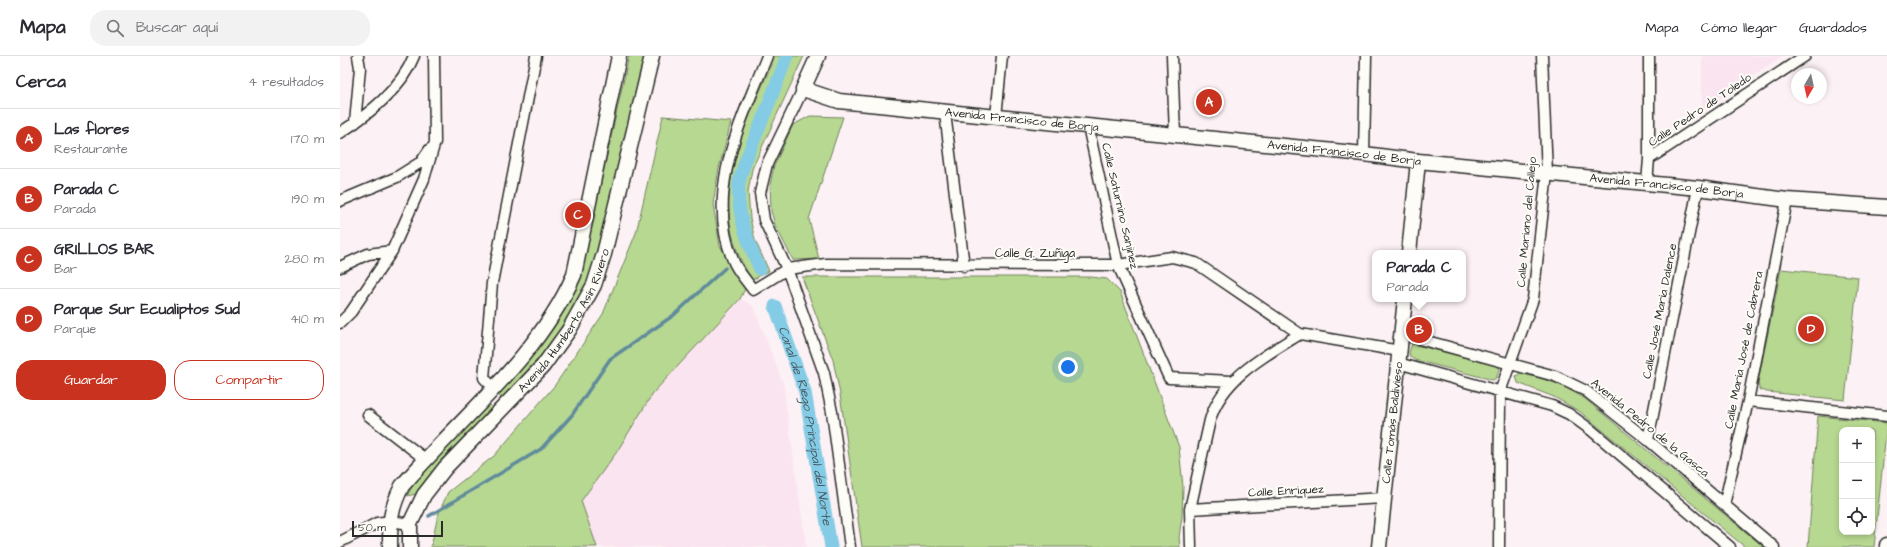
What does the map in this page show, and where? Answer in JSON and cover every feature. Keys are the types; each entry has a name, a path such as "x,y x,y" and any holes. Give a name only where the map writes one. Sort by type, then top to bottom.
{"street":[{"path":"355,123 360,68 358,56"},
{"path":"340,133 374,108 395,86 414,56"},
{"path":"340,323 361,298 392,251 424,179 435,142 434,56"},
{"path":"502,408 490,391 484,378 492,283 536,56"},
{"name":"Avenida Humberto Asín Rivero","path":"390,547 390,521 392,504 402,486 425,459 530,348 564,299 574,275 619,56"},
{"name":"Avenida Humberto Asín Rivero","path":"410,547 410,524 424,495 445,468 543,366 569,330 594,285 604,254 652,56"},
{"name":"Calle G. Zuñiga","path":"767,56 732,144 724,178 722,206 726,235 733,261 753,290 787,269 826,264 1118,266 1172,257 1196,263 1300,334"},
{"path":"818,56 767,164 760,193 764,220 787,269 824,373 832,412 850,547"},
{"path":"996,117 1002,56"},
{"path":"1172,56 1174,135"},
{"path":"1364,154 1366,56"},
{"name":"Calle Mariano del Callejo","path":"1500,547 1500,392 1533,299 1547,173 1542,56"},
{"path":"1648,183 1649,56"},
{"name":"Calle Pedro de Toledo","path":"1649,159 1805,56"},
{"name":"Avenida Francisco de Borja","path":"803,89 839,101 945,113 1088,126 1364,154 1418,161 1698,188 1787,200 1887,207"},
{"path":"945,113 964,266"},
{"name":"Calle Saturnino Sanjinez","path":"1088,126 1118,266 1168,378 1232,381"},
{"path":"340,201 397,177 421,162 435,142"},
{"path":"1409,250 1418,161"},
{"name":"Calle José María Dalence","path":"1648,440 1698,188"},
{"name":"Calle María José de Cabrera","path":"1724,505 1748,401 1787,200"},
{"path":"340,267 368,254 392,251"},
{"name":"Calle Tomás Baldivieso","path":"1379,547 1405,302"},
{"path":"1191,547 1190,509 1214,406 1232,381 1271,352 1300,334 1399,357 1500,392 1552,406 1569,414 1591,430 1730,547"},
{"name":"Avenida Pedro de la Gasca","path":"1401,334 1510,362 1555,376 1576,385 1586,391 1648,440 1774,547"},
{"path":"1748,401 1887,416"},
{"path":"368,416 425,459"},
{"name":"Calle Enriquez","path":"1190,509 1384,498"},
{"path":"340,542 377,523 390,521 410,524"}],"shaded area":[{"path":"1702,56 1782,56 1702,110"},
{"path":"740,299 753,306 783,383 806,547 431,547 683,349"}],"green space":[{"path":"629,56 644,56 594,268 581,296 551,344 502,399 496,393 533,351 555,322 574,290 581,273"},
{"path":"775,56 804,56 752,169 748,192 750,218 755,240 769,271 752,280 739,256 731,228 729,203 731,177 745,127"},
{"path":"663,116 731,122 719,168 713,204 720,246 746,287 740,299 653,393 616,453 581,501 597,547 431,547 438,515 448,492 494,456 555,385 603,314 636,233"},
{"path":"810,116 843,117 809,219 819,259 793,260 775,225 771,211 770,185 774,166 793,125"},
{"path":"1781,269 1858,277 1845,400 1767,392 1759,389 1758,382"},
{"path":"802,277 1091,277 1107,279 1120,292 1179,447 1183,487 1182,517 1179,537 1180,547 862,547 840,394 833,360"},
{"path":"1412,344 1496,365 1500,369 1496,378 1493,380 1415,360 1410,357 1409,352"},
{"path":"1522,372 1561,385 1584,398 1764,547 1745,547 1579,411 1554,397 1518,383 1516,376"},
{"path":"489,404 493,409 462,441 416,494 407,496 414,483 433,459"},
{"path":"1818,416 1887,423 1874,547 1808,547"}],"waterway":[{"name":"Canal de Riego Principal del Norte","path":"760,269 751,249 741,217 739,206 739,184 746,161 787,56"},
{"path":"429,516 541,449 572,415 610,359 674,315 725,268"},
{"name":"Canal de Riego Principal del Norte","path":"775,306 805,392 831,547"}],"place":[{"name":"Las flores","path":"1209,102"},
{"name":"GRILLOS BAR","path":"578,215"},
{"name":"Parque Sur Ecualiptos Sud","path":"1811,329"},
{"name":"Parada C","path":"1419,330"}]}
